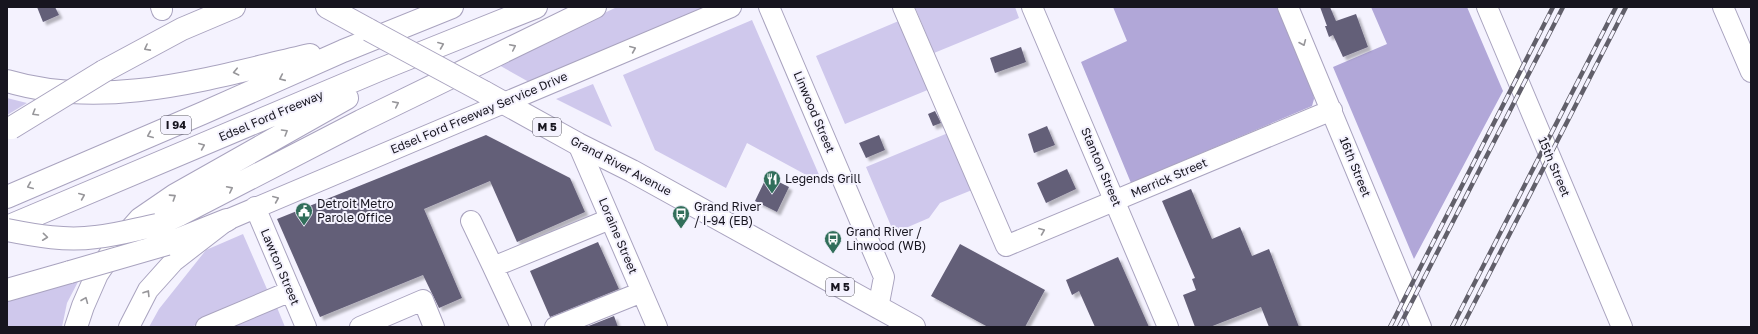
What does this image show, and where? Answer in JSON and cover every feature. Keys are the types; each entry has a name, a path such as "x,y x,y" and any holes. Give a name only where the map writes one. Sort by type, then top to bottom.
{"main road":[{"path":"182,29 196,17 202,7"},
{"path":"9,129 104,71 182,29 234,7"},
{"name":"Grand River Avenue","path":"327,7 578,144 632,171 914,327"},
{"name":"I 94","path":"7,197 343,51 452,7"},
{"name":"Edsel Ford Freeway","path":"7,227 379,70 536,7"},
{"path":"7,230 44,237 70,238 97,237 157,225 361,121 595,7"},
{"path":"7,81 40,89 62,92 92,94 122,92 182,84 311,54 343,51"},
{"path":"76,327 82,306 97,274 116,246 140,219 175,195 346,98 379,70"},
{"path":"7,290 167,244 227,220"}],"street":[{"name":"Edsel Ford Freeway Service Drive","path":"129,327 148,290 174,261 227,220 731,7"},
{"name":"Linwood Street","path":"769,7 884,277 878,308"},
{"name":"Merrick Street","path":"903,7 1006,246 1115,201 1239,147 1332,110"},
{"name":"Stanton Street","path":"1032,7 1168,327"},
{"name":"16th Street","path":"1288,7 1421,327"},
{"name":"15th Street","path":"1487,7 1622,327"},
{"path":"1723,7 1750,68"},
{"name":"Loraine Street","path":"578,144 657,327"},
{"name":"Lawton Street","path":"255,207 306,327"},
{"path":"493,267 610,219"},
{"path":"471,221 521,327"},
{"path":"206,327 291,291"},
{"path":"555,327 642,292"},
{"path":"360,327 423,300 434,327"}],"shaded area":[{"path":"617,7 705,7 529,82 497,64"},
{"path":"915,7 1015,7 1019,18 934,53"},
{"path":"1113,7 1278,7 1313,91 1314,99 1312,106 1131,183 1081,62 1127,41"},
{"path":"1371,7 1467,7 1503,91 1414,259 1333,67 1387,44"},
{"path":"752,20 823,184 747,143 726,188 655,150 623,75"},
{"path":"901,20 930,89 845,124 816,56"},
{"path":"593,84 612,127 556,99"},
{"path":"7,98 27,103 7,115"},
{"path":"948,133 972,190 940,203 929,218 894,233 866,167"},
{"path":"243,234 270,296 191,327 149,327 159,309 206,250"},
{"path":"80,278 67,303 62,327 7,327 7,299"},
{"path":"276,305 285,327 223,327"}],"building":[{"path":"37,7 55,7 59,15 43,22"},
{"path":"1320,7 1330,7 1336,21 1356,14 1368,47 1343,57 1333,35 1329,37 1325,26 1327,26"},
{"path":"1021,47 1026,62 995,73 990,58"},
{"path":"935,111 941,123 933,126 928,114"},
{"path":"1047,126 1055,145 1034,153 1028,134"},
{"path":"486,135 570,178 585,212 517,242 490,181 424,209 462,298 439,308 423,275 320,317 277,219"},
{"path":"879,135 885,150 866,158 859,143"},
{"path":"1067,169 1076,189 1046,203 1037,183"},
{"name":"Legends Grill","path":"767,176 789,187 777,212 755,201"},
{"path":"1191,189 1212,239 1240,227 1252,256 1269,249 1299,327 1269,327 1261,307 1210,327 1195,327 1183,295 1196,290 1192,279 1195,278 1162,201"},
{"path":"598,242 619,289 550,317 530,271"},
{"path":"960,244 1045,290 1025,327 988,327 931,296"},
{"path":"1118,257 1149,327 1095,327 1079,291 1072,295 1066,280"},
{"path":"614,316 618,327 586,327"}],"railway":[{"path":"1390,327 1553,7"},
{"path":"1399,327 1563,7"},
{"path":"1452,327 1616,7"},
{"path":"1462,327 1626,7"}],"place":[{"name":"Legends Grill","path":"772,194"},
{"name":"Detroit Metro Parole Office","path":"304,226"},
{"name":"Grand River / I-94 (EB)","path":"681,229"},
{"name":"Grand River / Linwood (WB)","path":"833,254"}]}
